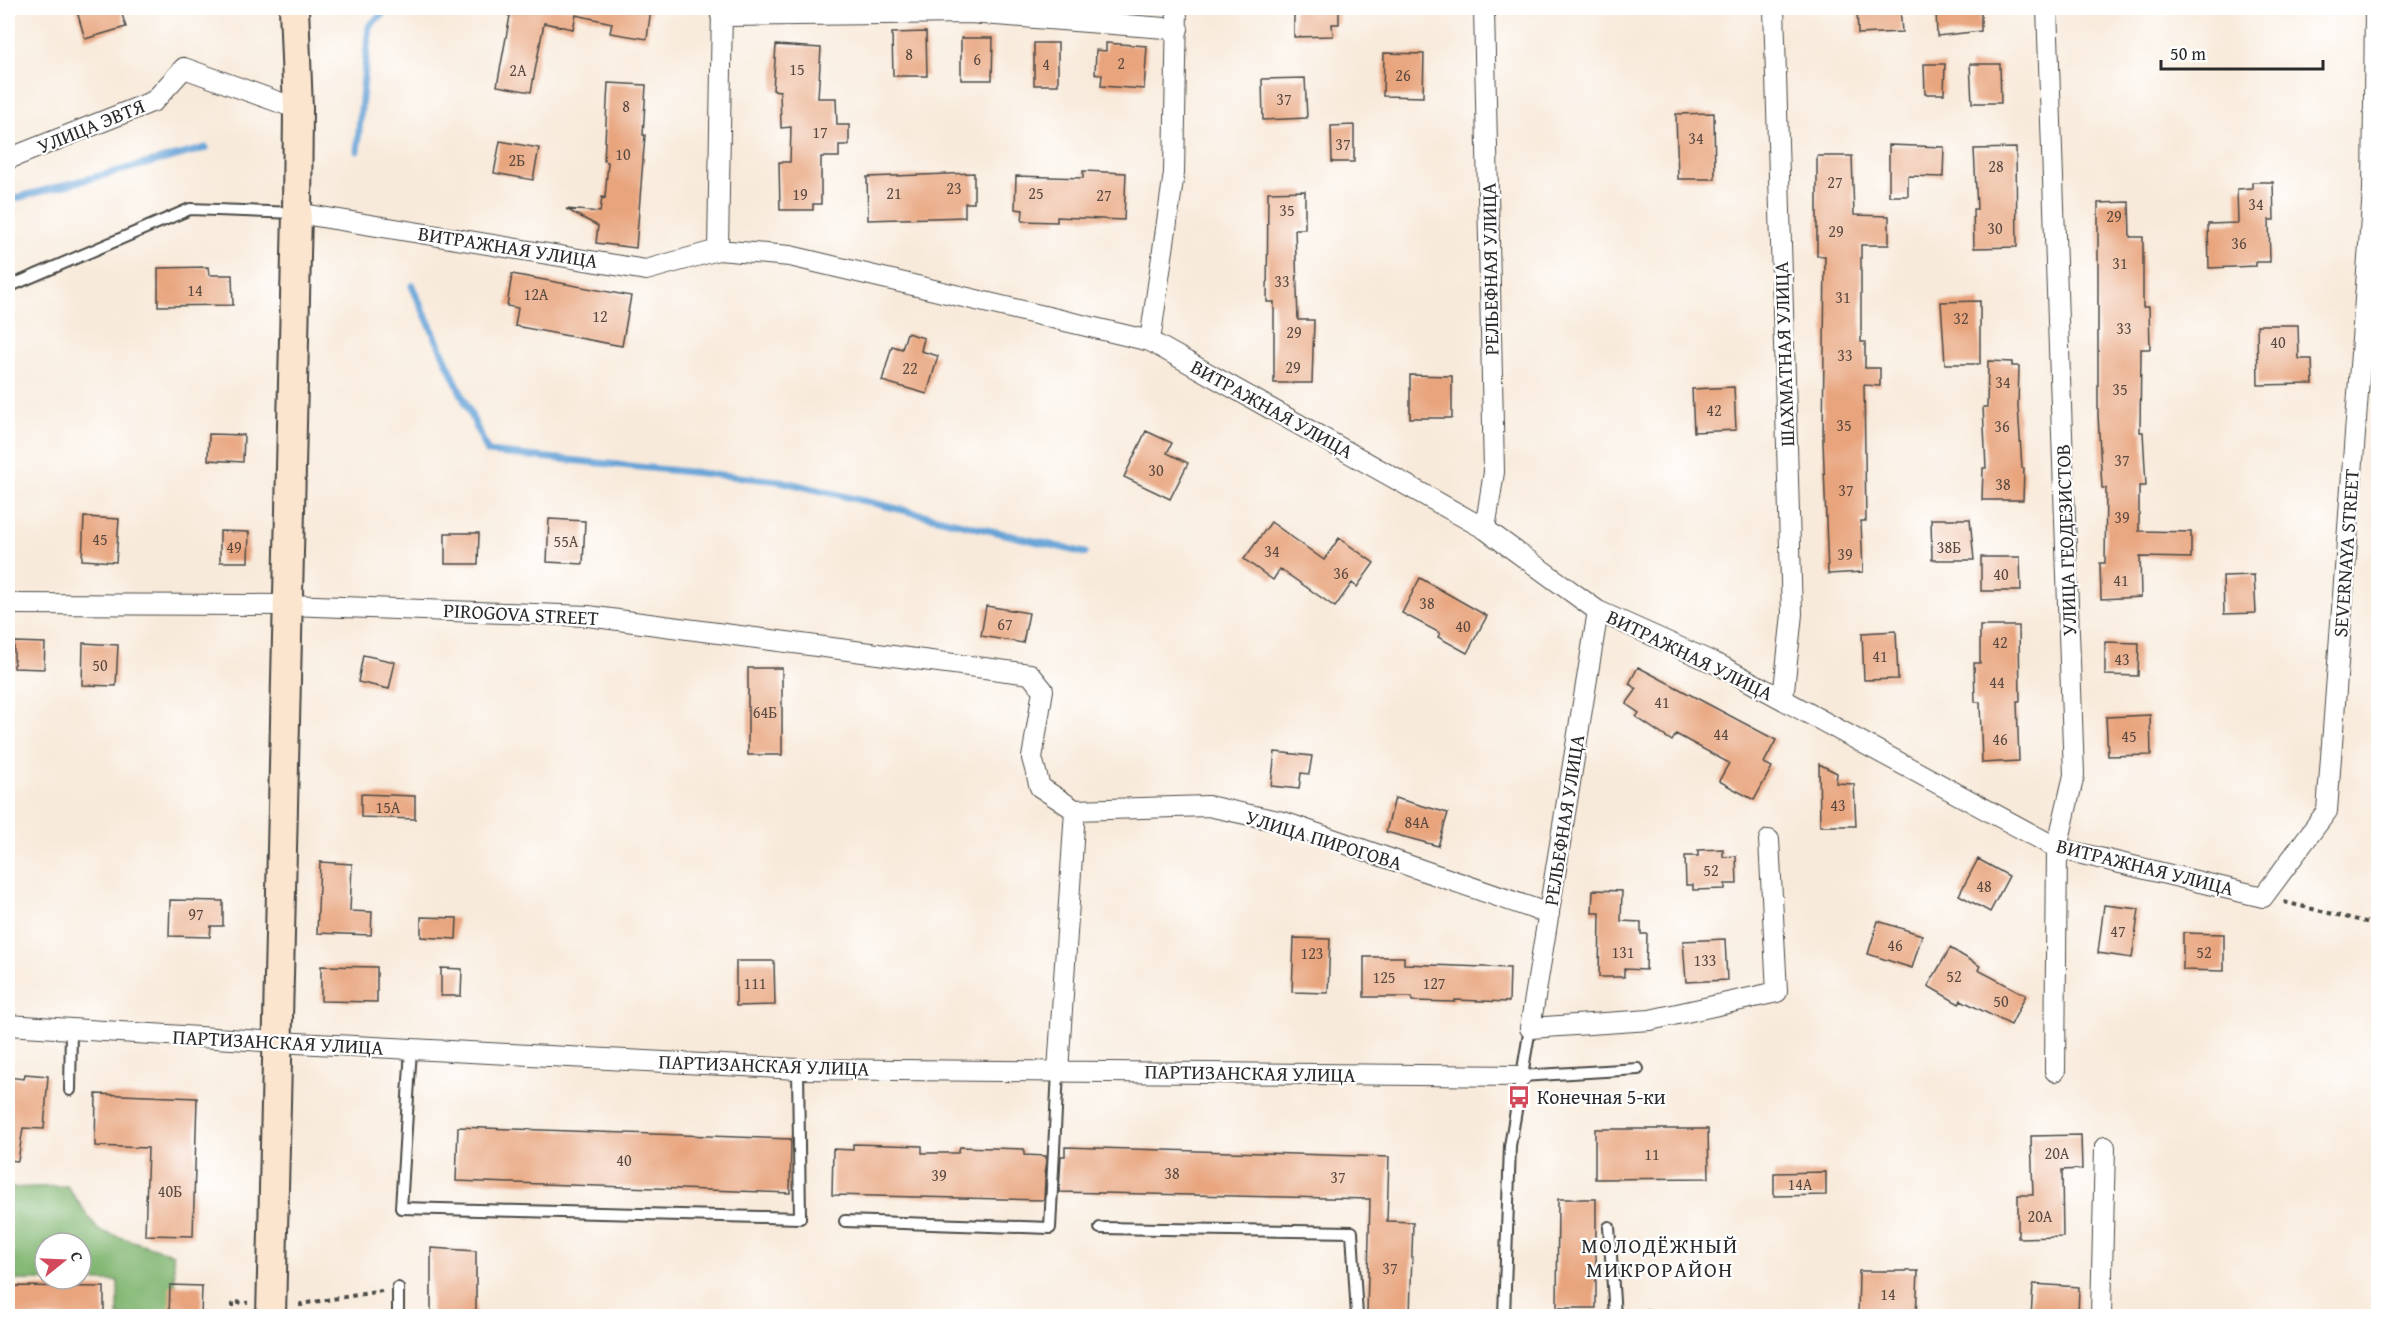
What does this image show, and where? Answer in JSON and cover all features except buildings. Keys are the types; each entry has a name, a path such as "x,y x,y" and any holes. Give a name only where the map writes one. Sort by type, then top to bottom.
{"main road":[{"path":"272,1317 297,213 298,109 294,8"}],"street":[{"path":"1150,340 1174,173 1177,8"},
{"name":"РЕЛЬЕФНАЯ УЛИЦА","path":"1484,8 1494,472 1485,529"},
{"name":"ШАХМАТНАЯ УЛИЦА","path":"1774,8 1792,614 1783,699"},
{"name":"УЛИЦА ГЕОДЕЗИСТОВ","path":"2047,8 2074,775 2056,848 2055,1071"},
{"name":"SEVERNAYA STREET","path":"2263,897 2327,811 2373,191 2375,8"},
{"path":"718,250 722,12 969,13 1178,29"},
{"name":"УЛИЦА ЭВТЯ","path":"8,159 154,101 184,68 298,109"},
{"name":"ВИТРАЖНАЯ УЛИЦА","path":"297,213 646,270 718,250 790,256 1150,340 1485,529 1598,611 1723,667 2056,848 2263,897"},
{"name":"PIROGOVA STREET","path":"8,604 289,605 588,616 1030,674 1043,690 1032,758 1040,787 1076,810"},
{"name":"РЕЛЬЕФНАЯ УЛИЦА","path":"1530,1028 1598,611"},
{"name":"УЛИЦА ПИРОГОВА","path":"1076,810 1208,806 1283,822 1549,914"},
{"path":"1058,1071 1076,810"},
{"path":"1530,1028 1650,1020 1777,992 1769,840"},
{"name":"ПАРТИЗАНСКАЯ УЛИЦА","path":"8,1025 278,1042 798,1069 1521,1076"},
{"path":"2101,1317 2105,1147"}],"lane":[{"path":"8,286 190,209 297,213"},
{"path":"1504,1317 1510,1146 1530,1028"},
{"path":"70,1090 71,1029"},
{"path":"411,1049 401,1208 800,1218 798,1069"},
{"path":"1521,1076 1638,1069"},
{"path":"845,1221 1050,1228 1058,1071"},
{"path":"1609,1227 1615,1316 1648,1317"},
{"path":"1100,1228 1352,1232 1357,1317"},
{"path":"398,1288 398,1317"}],"path":[{"path":"2263,897 2379,925"},
{"path":"302,1317 302,1304 398,1288"}],"green space":[{"path":"67,1186 98,1230 173,1254 178,1316 118,1316 118,1281 93,1281 93,1231 33,1231 33,1280 8,1280 8,1188"}],"waterway":[{"path":"357,151 369,26 389,8"},
{"path":"8,200 206,148"},
{"path":"412,286 488,452 780,481 1085,553"}],"place":[{"name":"Конечная 5-ки","path":"1519,1097"}],"district":[{"name":"МОЛОДЁЖНЫЙ МИКРОРАЙОН","path":"1660,1258"}]}
